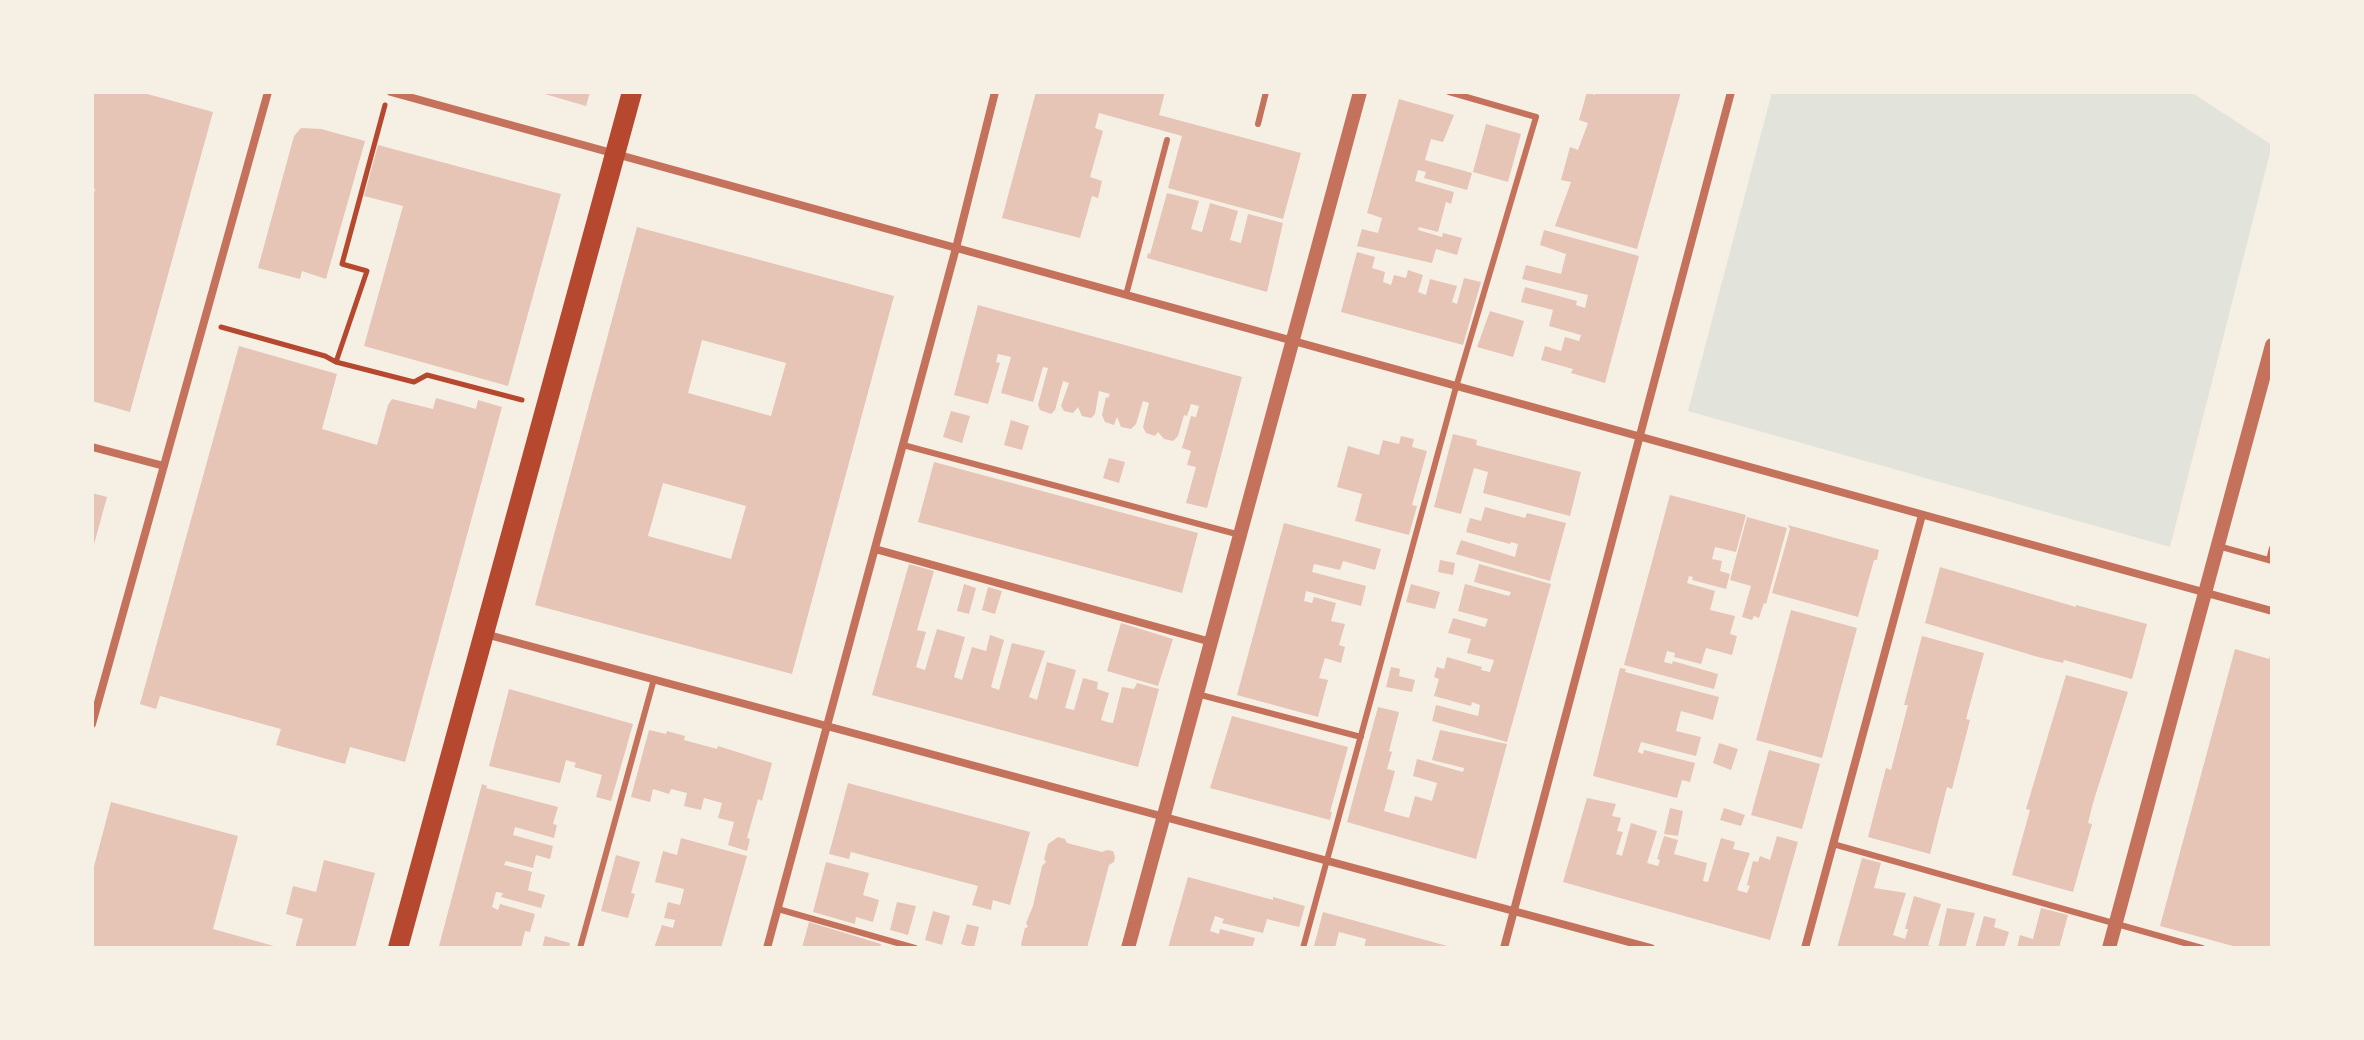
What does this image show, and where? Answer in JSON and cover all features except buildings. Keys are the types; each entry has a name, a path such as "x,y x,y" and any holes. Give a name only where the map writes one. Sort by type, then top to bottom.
{"main road":[{"path":"398,948 632,92"}],"street":[{"path":"92,724 268,92"},
{"path":"390,92 2272,611"},
{"path":"767,948 956,248 995,92"},
{"path":"1128,948 1360,92"},
{"path":"1504,948 1731,92"},
{"path":"2109,948 2272,345"},
{"path":"92,447 164,466"},
{"path":"1805,948 1922,515"},
{"path":"875,549 1211,642"},
{"path":"485,634 1651,948"}],"lane":[{"path":"1258,124 1266,92"},
{"path":"1303,948 1456,387 1536,117 1449,92"},
{"path":"1126,295 1167,140"},
{"path":"903,445 1240,535"},
{"path":"2218,546 2270,560 2272,548"},
{"path":"580,948 654,679"},
{"path":"1197,694 1361,737"},
{"path":"1833,844 2202,948"},
{"path":"778,909 915,948"}],"path":[{"path":"336,362 367,271 342,264 390,92"},
{"path":"203,322 414,382 427,375 547,406"}],"shaded area":[{"path":"1772,92 2191,92 2272,145 2170,547 1688,411"}]}
